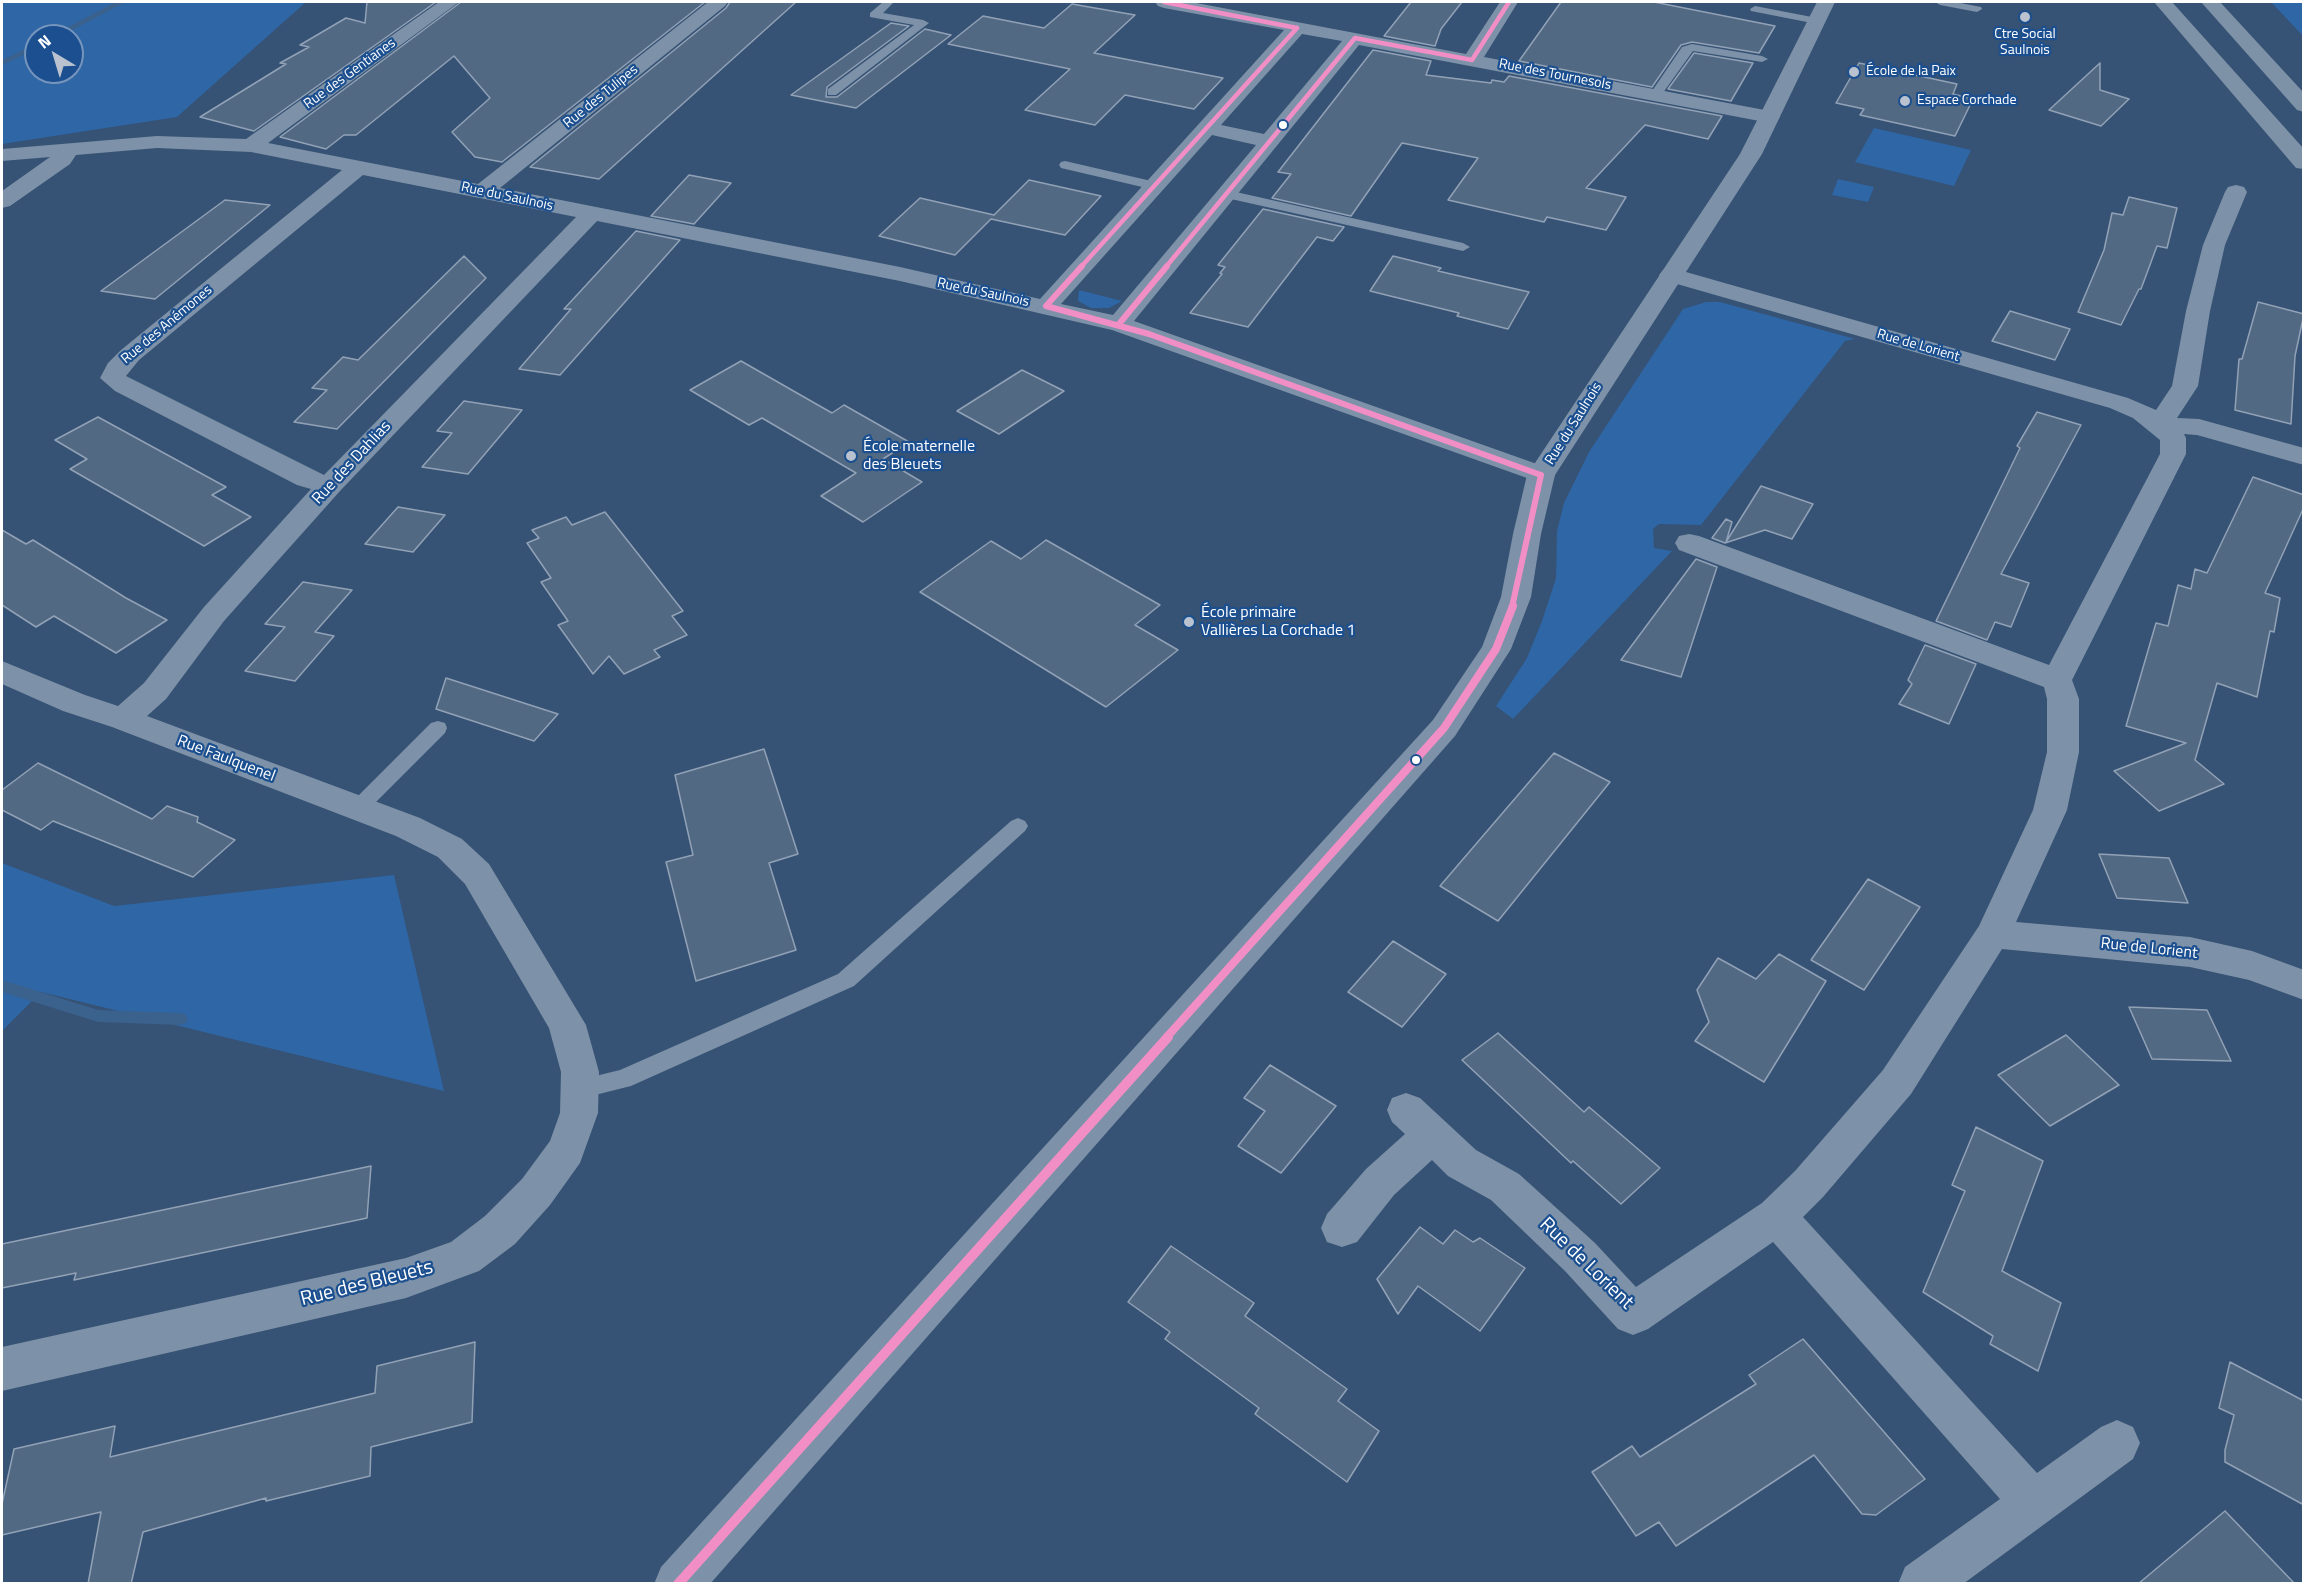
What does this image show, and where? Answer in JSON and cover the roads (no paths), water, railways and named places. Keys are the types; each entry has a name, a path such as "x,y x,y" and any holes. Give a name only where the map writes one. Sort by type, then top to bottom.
{"highway":[{"path":"2163,2 2304,163"},
{"path":"2210,2 2304,106"}],"street":[{"name":"Rue des Gentianes","path":"251,146 450,2"},
{"name":"Rue des Tulipes","path":"483,191 719,2"},
{"name":"Rue des Tournesols","path":"1164,2 1770,117"},
{"path":"1472,60 1509,2"},
{"name":"Rue du Saulnois","path":"2,155 157,142 251,146 900,274 1119,324 1541,475 1751,154 1822,11"},
{"path":"1046,306 1297,28"},
{"path":"1119,324 1355,38"},
{"path":"1207,128 1270,142"},
{"path":"2,201 62,159 71,148"},
{"name":"Rue des Anémones","path":"330,485 307,479 124,386 113,378 117,368 130,355 358,168"},
{"path":"1689,543 2057,680 2173,454 2173,438 2160,425 2186,386 2198,311 2214,245 2236,192"},
{"name":"Rue des Dahlias","path":"123,719 155,691 214,614 330,485 591,214"},
{"name":"Rue de Lorient","path":"1671,276 2119,403 2142,412 2160,425 2199,427 2304,457"},
{"path":"678,1584 1444,728 1496,649 1508,618 1516,597 1527,534 1541,475"},
{"name":"Rue Faulquenel","path":"2,672 74,703 123,719 408,827 450,848"},
{"name":"Rue de Lorient","path":"1342,1228 1380,1182 1419,1122 1462,1163 1505,1187 1580,1257 1633,1314 1776,1216 1809,1184 1897,1082 1992,934 2050,810 2063,752 2063,699 2057,680"},
{"name":"Rue des Bleuets","path":"2,1369 406,1278 464,1257 500,1230 536,1192 566,1150 579,1113 580,1072 567,1025 477,874 450,848"},
{"name":"Rue de Lorient","path":"1992,934 2190,952 2252,966 2302,985"},
{"path":"1776,1216 2034,1503"},
{"path":"1922,1584 2117,1443"}],"lane":[{"path":"832,92 923,23 873,15 889,2"},
{"path":"1940,2 1977,9"},
{"path":"1755,9 1822,11"},
{"path":"1656,94 1686,49 1692,47 1762,59"},
{"path":"1065,165 1155,186"},
{"path":"1227,194 1463,247"},
{"path":"357,809 438,728"},
{"path":"579,1089 623,1079 846,980 1018,826"}],"waterway":[{"path":"78,24 121,2"},
{"path":"2,63 24,52"},
{"path":"2,986 98,1016 180,1019"}],"place":[{"name":"Ctre Social Saulnois","path":"2025,17"},
{"name":"École de la Paix","path":"1854,72"},
{"name":"Espace Corchade","path":"1905,101"},
{"name":"École maternelle des Bleuets","path":"851,456"},
{"name":"École primaire Vallières La Corchade 1","path":"1189,622"}]}
